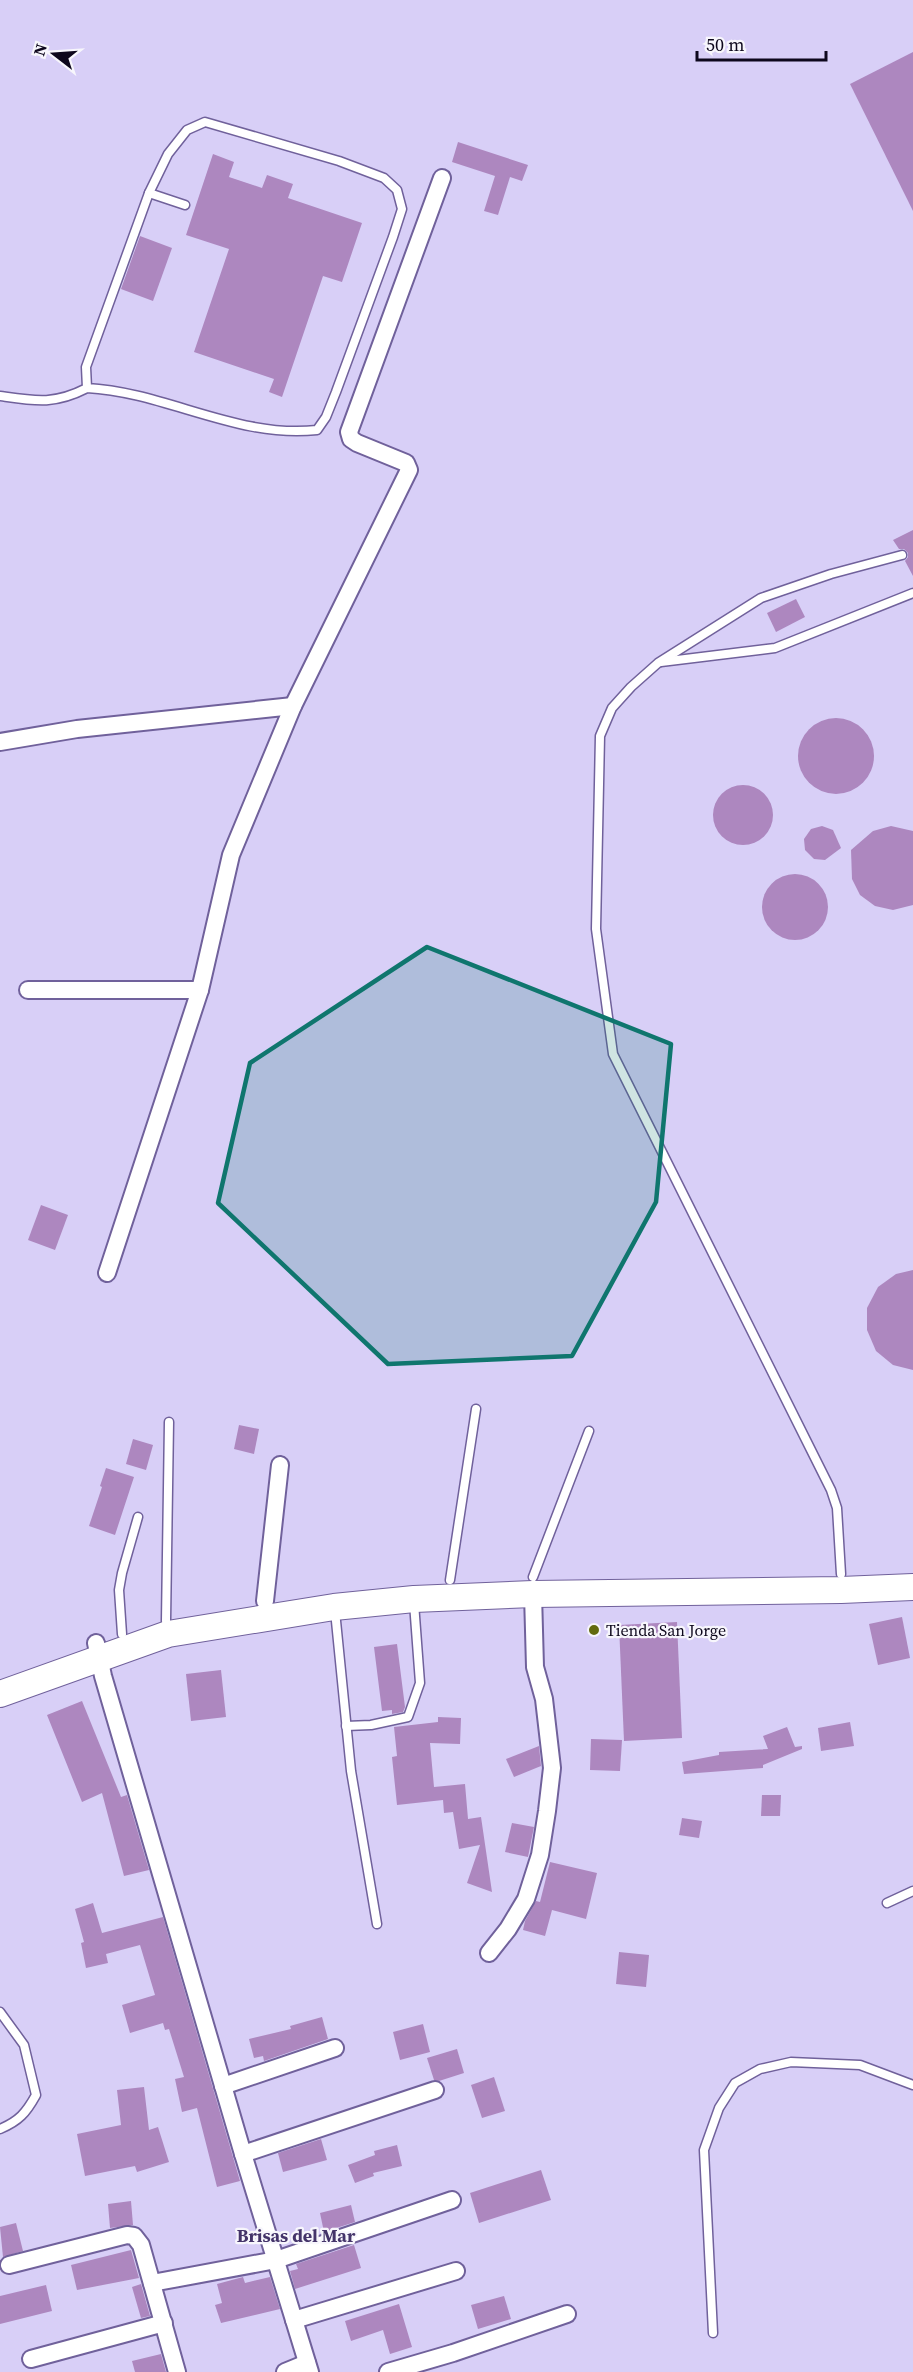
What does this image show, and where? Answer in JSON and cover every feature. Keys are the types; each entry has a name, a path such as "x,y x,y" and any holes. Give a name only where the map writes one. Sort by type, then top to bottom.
{"main road":[{"path":"0,1677 168,1634 334,1607 533,1586 913,1571"},
{"path":"0,1694 97,1651 122,1634 166,1621 333,1590 450,1580 533,1586 841,1590 913,1587"}],"street":[{"path":"107,1273 201,990 231,855 293,706 409,470 405,463 357,443 351,439 349,432 442,178"},
{"path":"0,742 78,729 293,706"},
{"path":"28,990 201,990"},
{"path":"265,1601 280,1465"},
{"path":"489,1953 508,1929 526,1899 540,1855 547,1811 552,1768 544,1699 535,1667 533,1586"},
{"path":"97,1651 243,2154 309,2368 285,2372"},
{"path":"223,2086 335,2048"},
{"path":"243,2154 435,2090"},
{"path":"152,2283 276,2260 452,2200"},
{"path":"9,2265 127,2235 134,2236 141,2245 177,2372"},
{"path":"294,2320 456,2271"},
{"path":"388,2372 453,2353 567,2314"},
{"path":"31,2360 164,2323"}],"lane":[{"path":"0,396 47,402 68,398 87,388 125,392 259,428 295,433 317,430 326,417 336,392 402,209 398,190 384,178 339,161 205,122 187,130 168,154 149,194 86,367 87,388"},
{"path":"149,194 185,205"},
{"path":"841,1574 837,1508 831,1490 613,1054 596,929 600,735 612,708 658,663 761,598 831,574 902,555"},
{"path":"658,663 775,648 913,593"},
{"path":"450,1580 476,1409"},
{"path":"166,1621 169,1422"},
{"path":"533,1586 589,1431"},
{"path":"122,1634 119,1590 138,1517"},
{"path":"346,1726 371,1725 408,1717 420,1683 414,1599"},
{"path":"334,1607 351,1771 378,1924"},
{"path":"887,1903 913,1891"},
{"path":"0,2012 24,2044 36,2095 26,2114 15,2123 0,2129"},
{"path":"713,2333 704,2150 719,2108 735,2083 760,2069 792,2062 860,2066 913,2085"}],"highlighted area":[{"path":"427,947 671,1044 656,1202 572,1356 388,1364 218,1203 250,1063"}],"building":[{"path":"913,52 913,211 850,84"},
{"path":"458,142 528,165 522,181 510,177 498,215 484,211 495,176 452,162"},
{"path":"213,154 234,162 229,177 262,188 267,175 293,184 288,198 362,223 342,282 323,276 282,397 269,392 274,379 194,352 229,249 186,235"},
{"path":"140,236 172,248 153,301 121,289"},
{"path":"913,530 913,576 905,561 908,553 904,549 899,549 893,540"},
{"path":"796,599 805,617 776,632 767,613"},
{"path":"836,718 851,721 863,729 871,741 874,756 871,771 863,783 851,791 836,794 821,791 809,783 801,771 798,756 801,741 809,729 821,721"},
{"path":"743,785 760,790 768,798 773,815 768,832 760,840 743,845 726,840 718,832 713,815 718,798 726,790"},
{"path":"822,826 833,830 841,848 825,860 814,859 805,850 804,839 811,829"},
{"path":"891,826 913,831 913,905 893,910 875,906 860,895 852,879 851,850 873,831"},
{"path":"795,874 808,876 818,884 826,894 828,907 826,920 818,930 808,938 795,940 782,938 772,930 764,920 762,907 764,894 772,884 782,876"},
{"path":"41,1205 68,1215 55,1250 28,1240"},
{"path":"913,1270 913,1370 893,1365 876,1351 867,1330 867,1308 878,1287 896,1274"},
{"path":"239,1425 259,1429 254,1454 234,1449"},
{"path":"133,1439 153,1445 146,1470 126,1464"},
{"path":"106,1468 134,1477 115,1535 89,1526"},
{"path":"902,1617 910,1658 878,1665 869,1624"},
{"path":"677,1622 682,1738 624,1741 619,1625"},
{"path":"397,1644 405,1707 403,1712 392,1714 392,1710 382,1711 374,1647"},
{"path":"221,1670 226,1717 191,1721 186,1674"},
{"path":"82,1701 121,1797 127,1795 149,1870 124,1876 102,1793 82,1802 47,1715"},
{"path":"438,1717 461,1718 460,1744 430,1743 434,1787 465,1784 468,1819 481,1817 492,1892 467,1883 480,1845 459,1849 453,1812 444,1813 443,1800 397,1805 392,1757 397,1756 394,1727 438,1722"},
{"path":"850,1722 854,1746 821,1751 818,1728"},
{"path":"787,1727 795,1747 802,1746 802,1749 763,1765 763,1768 684,1774 682,1762 719,1755 719,1752 768,1749 763,1736"},
{"path":"591,1739 622,1740 620,1771 590,1770"},
{"path":"539,1746 541,1766 514,1777 506,1759"},
{"path":"762,1795 781,1795 780,1816 761,1816"},
{"path":"682,1818 702,1821 699,1838 679,1835"},
{"path":"512,1823 534,1827 528,1857 505,1852"},
{"path":"550,1862 597,1873 586,1919 552,1910 545,1936 523,1930 525,1921 536,1901 540,1902"},
{"path":"93,1903 102,1933 163,1917 240,2181 217,2187 197,2108 182,2112 175,2079 184,2077 169,2029 165,2030 163,2023 130,2033 122,2005 155,1995 140,1945 106,1954 108,1963 86,1968 81,1943 84,1942 75,1909"},
{"path":"619,1952 649,1955 646,1987 616,1984"},
{"path":"322,2017 328,2039 264,2061 263,2056 254,2058 249,2039 291,2029 290,2026"},
{"path":"423,2024 430,2052 400,2060 393,2032"},
{"path":"457,2049 464,2073 439,2081 434,2080 427,2058"},
{"path":"494,2077 505,2111 482,2118 471,2085"},
{"path":"144,2087 149,2130 158,2127 169,2162 137,2172 135,2166 85,2176 77,2134 121,2125 117,2090"},
{"path":"321,2139 327,2160 283,2172 278,2153"},
{"path":"397,2145 402,2166 373,2173 374,2176 355,2183 348,2165 375,2155 374,2151"},
{"path":"541,2170 551,2200 479,2223 470,2193"},
{"path":"131,2201 133,2225 110,2228 108,2204"},
{"path":"351,2205 355,2222 324,2232 320,2213"},
{"path":"16,2223 23,2251 3,2257 0,2227"},
{"path":"354,2245 361,2268 295,2289 290,2271 298,2269 296,2264"},
{"path":"131,2250 139,2278 77,2290 71,2265"},
{"path":"243,2277 245,2283 270,2277 280,2309 221,2323 215,2305 222,2303 217,2284"},
{"path":"141,2284 150,2316 141,2318 132,2287"},
{"path":"46,2285 52,2311 0,2324 0,2296"},
{"path":"504,2296 511,2319 478,2329 471,2305"},
{"path":"399,2304 412,2347 390,2354 383,2330 351,2341 345,2321"},
{"path":"161,2354 166,2372 135,2372 132,2361"}],"place":[{"name":"Tienda San Jorge","path":"594,1630"}],"district":[{"name":"Brisas del Mar","path":"296,2236"}]}
